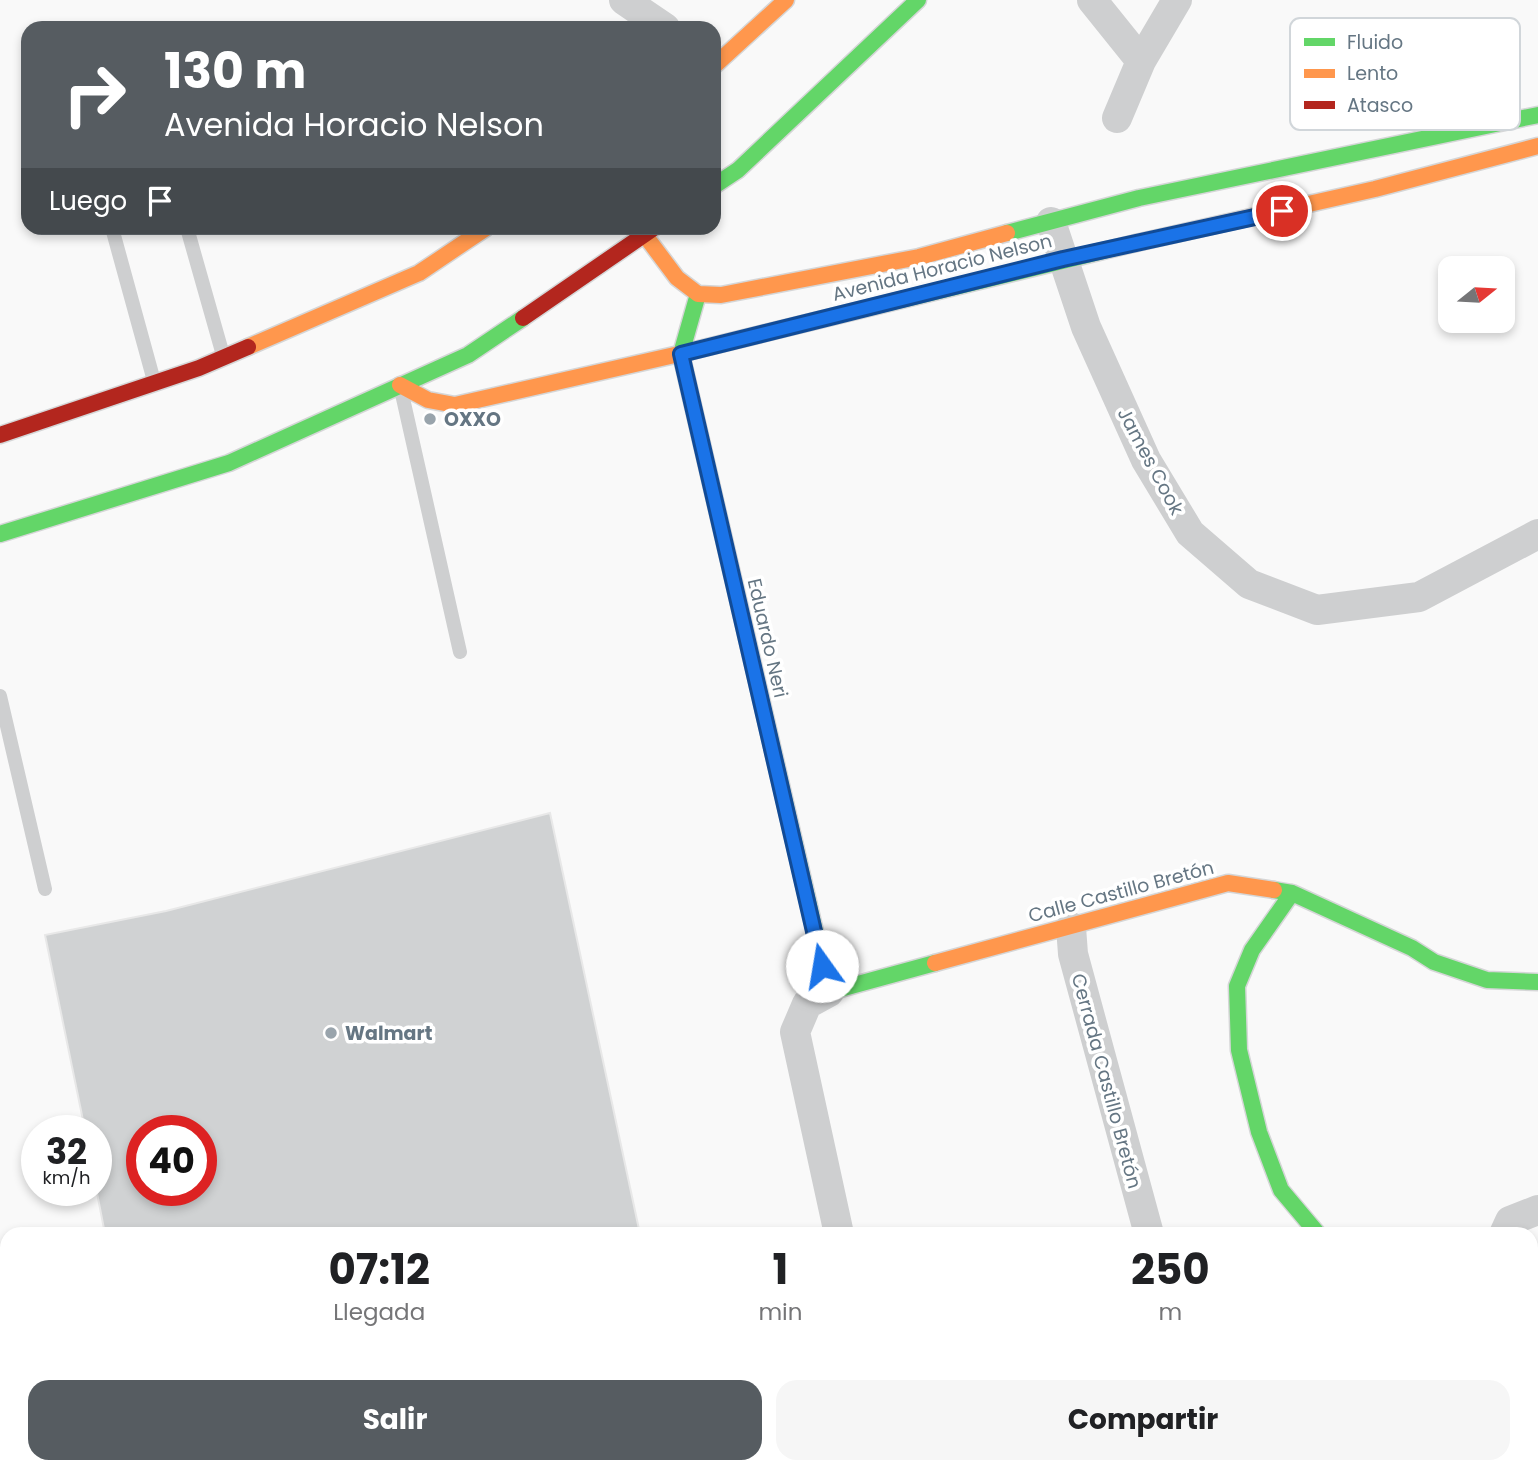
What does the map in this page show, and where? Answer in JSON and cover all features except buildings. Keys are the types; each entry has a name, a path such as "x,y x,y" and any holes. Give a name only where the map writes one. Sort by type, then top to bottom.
{"main road":[{"path":"721,59 786,0"},
{"path":"721,181 738,170 918,0"},
{"name":"Avenida Horacio Nelson","path":"1520,120 1538,116"},
{"name":"Avenida Horacio Nelson","path":"698,294 721,295 919,257 1139,198 1470,130"},
{"name":"Avenida Horacio Nelson","path":"400,385 428,400 455,405 681,354 1063,259 1375,189 1538,146"},
{"path":"0,435 224,357 419,273 476,235"},
{"path":"0,534 229,463 468,355 643,235"},
{"path":"651,235 677,278 698,294"},
{"name":"Eduardo Neri","path":"698,294 681,354 829,992"},
{"name":"Calle Castillo Bretón","path":"829,992 1228,883 1292,893 1412,948 1434,962 1487,980 1538,982"},
{"path":"1292,893 1252,950 1237,986 1239,1050 1259,1132 1280,1190 1312,1227"}],"street":[{"path":"624,0 654,21"},
{"path":"1092,0 1141,61"},
{"path":"1117,118 1141,61 1178,0"},
{"name":"James Cook","path":"1051,222 1086,327 1146,460 1190,533 1249,584 1317,610 1419,597 1538,534"},
{"name":"Cerrada Castillo Bretón","path":"1071,926 1073,954 1147,1227"},
{"path":"829,992 807,1004 795,1032 837,1227"},
{"path":"1508,1227 1510,1222 1538,1210"}],"lane":[{"path":"114,235 155,383"},
{"path":"189,235 224,357"},
{"path":"400,385 460,652"},
{"path":"0,696 44,889"}],"traffic: fast":[{"path":"721,181 738,170 918,0"},
{"path":"1520,119 1538,115"},
{"path":"1007,233 1139,198 1466,130"},
{"path":"679,354 1136,243"},
{"path":"698,294 681,354 829,992 935,963"},
{"path":"0,534 229,463 468,355 523,318"},
{"path":"1274,890 1292,893 1412,948 1434,962 1487,980 1538,982"},
{"path":"1292,893 1252,950 1237,986 1239,1050 1259,1132 1281,1190 1312,1227"}],"traffic: slow":[{"path":"721,60 786,0"},
{"path":"1136,243 1375,189 1538,146"},
{"path":"645,235 677,278 698,294 721,295 919,257 1007,233"},
{"path":"248,347 419,273 476,235"},
{"path":"400,385 428,400 455,405 679,354"},
{"path":"935,963 1228,883 1274,890"}],"traffic: jam":[{"path":"523,318 644,235"},
{"path":"0,435 199,368 248,347"}],"place":[{"name":"OXXO","path":"430,419"},
{"name":"Walmart","path":"331,1033"}],"route":[{"path":"822,966 681,354 1063,259 1282,211"}]}
